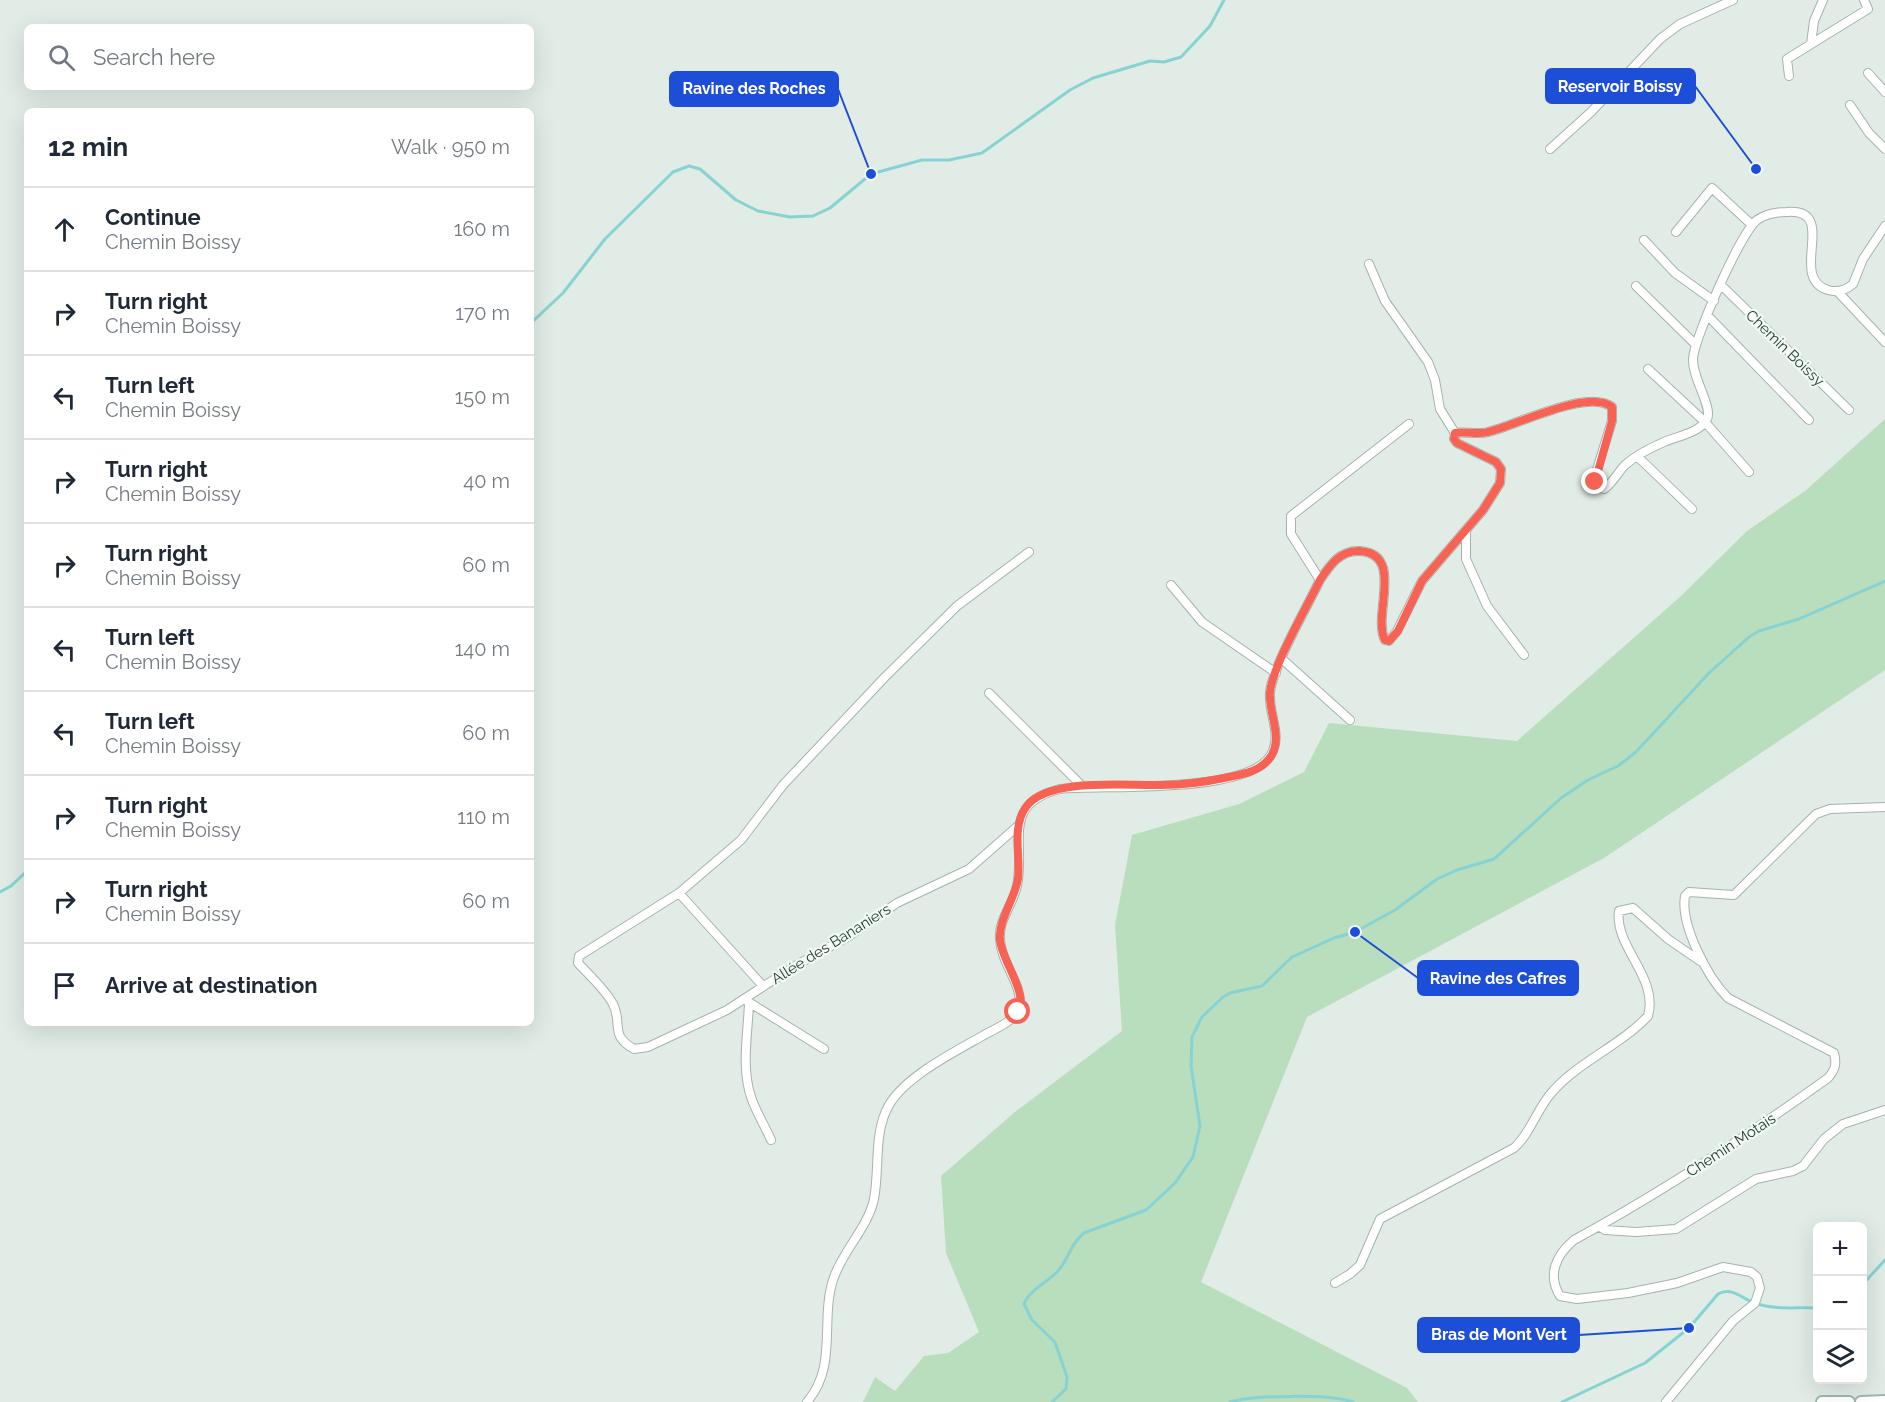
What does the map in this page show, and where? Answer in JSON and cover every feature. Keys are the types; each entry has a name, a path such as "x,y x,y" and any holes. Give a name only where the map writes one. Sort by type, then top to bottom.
{"main road":[{"path":"1861,1402 1885,1401"},
{"path":"1822,1402 1849,1402"}],"street":[{"path":"1550,148 1591,112 1660,39 1680,24 1733,0"},
{"path":"1811,44 1814,21 1823,0"},
{"path":"1790,76 1787,59 1868,9 1864,0"},
{"path":"1868,73 1885,92"},
{"path":"1850,105 1869,133 1885,149"},
{"path":"1676,232 1712,188 1752,225"},
{"path":"1455,433 1486,433 1535,415 1588,402 1605,402 1612,407 1612,421 1594,479 1598,487 1608,486 1636,456 1693,431 1706,422 1709,416 1708,406 1694,372 1695,344 1721,285 1752,225 1773,213 1792,211 1802,214 1812,225 1814,241 1810,264 1813,278 1828,290 1837,291 1853,284 1863,259 1885,226"},
{"path":"1644,240 1675,273 1714,301"},
{"path":"807,1402 815,1393 825,1364 832,1281 874,1198 880,1135 890,1104 919,1076 954,1052 1006,1022 1020,1009 1019,990 1004,959 999,936 1017,888 1019,825 1025,809 1039,796 1060,789 1082,786 1202,783 1256,770 1270,758 1274,750 1275,729 1270,692 1282,658 1320,580 1338,557 1359,551 1376,557 1383,566 1385,577 1381,629 1385,640 1389,641 1398,631 1422,581 1466,529 1500,483 1501,469 1492,459 1457,443 1454,439 1455,433 1440,410 1435,380 1428,362 1385,301 1369,264"},
{"name":"Chemin Boissy","path":"1721,285 1849,410"},
{"path":"1636,286 1695,344"},
{"path":"1837,291 1885,342"},
{"name":"Chemin Boissy","path":"1707,315 1809,420"},
{"path":"1648,369 1706,422 1749,472"},
{"path":"1320,580 1291,534 1291,516 1409,424"},
{"path":"1636,456 1692,509"},
{"path":"1466,529 1466,559 1484,601 1524,655"},
{"path":"763,986 679,892 741,840 783,784 885,677 957,606 1029,552"},
{"path":"1171,585 1202,622 1276,674"},
{"path":"1282,658 1350,720"},
{"path":"989,693 1082,786"},
{"name":"Chemin Motais","path":"1666,1402 1733,1321 1752,1307 1760,1288 1757,1277 1751,1272 1723,1267 1713,1268 1677,1283 1628,1293 1577,1299 1560,1296 1553,1285 1554,1270 1562,1250 1574,1240 1600,1227 1758,1128 1834,1071 1834,1053 1728,998 1717,987 1700,961 1684,901 1689,892 1734,895 1816,814 1830,809 1885,807"},
{"name":"Allée des Bananiers","path":"679,892 578,959 613,1005 619,1036 634,1049 648,1047 746,1001 763,986 849,936 897,903 969,869 1019,825"},
{"path":"1335,1283 1360,1265 1380,1219 1514,1148 1524,1140 1541,1106 1554,1090 1648,1016 1651,995 1620,927 1619,911 1633,908 1668,939 1700,961"},
{"path":"746,1001 824,1049"},
{"path":"746,1001 748,1082 751,1097 771,1140"},
{"path":"1600,1227 1605,1230 1636,1232 1676,1229 1756,1179 1793,1171 1803,1166 1824,1139 1843,1124 1885,1110"}],"green space":[{"path":"1885,419 1885,670 1604,858 1307,1017 1201,1282 1407,1388 1418,1402 863,1402 875,1377 895,1391 924,1356 948,1353 979,1332 946,1253 941,1176 1015,1112 1122,1031 1115,925 1132,835 1239,804 1304,772 1329,723 1517,741 1681,596 1747,531 1805,491"}],"waterway":[{"path":"534,320 563,293 605,239 673,172 689,166 700,169 736,200 758,211 790,217 813,216 830,208 871,174 922,160 949,160 982,153 1070,90 1093,78 1150,61 1164,62 1181,57 1210,26 1224,0"},
{"path":"1052,1402 1066,1389 1067,1377 1055,1342 1032,1320 1024,1304 1034,1290 1058,1271 1084,1233 1146,1210 1175,1183 1193,1157 1200,1126 1191,1066 1192,1037 1202,1017 1230,993 1262,986 1292,957 1334,938 1355,932 1395,910 1437,879 1457,870 1494,859 1561,798 1588,780 1618,766 1636,752 1709,673 1749,637 1759,631 1799,619 1885,581"},
{"path":"0,892 11,886 24,874"},
{"path":"1867,1280 1885,1260"},
{"path":"1562,1402 1645,1363 1689,1328 1718,1294 1723,1292 1733,1293 1765,1306 1813,1308"},
{"path":"1230,1402 1292,1396 1342,1399 1353,1402"}],"place":[{"name":"Reservoir Boissy","path":"1756,169"},
{"name":"Ravine des Roches","path":"871,174"},
{"name":"Ravine des Cafres","path":"1355,932"},
{"name":"Bras de Mont Vert","path":"1689,1328"}],"route":[{"path":"1018,1012 1021,1004 1019,990 1004,959 999,936 1017,888 1019,825 1031,801 1049,792 1082,786 1202,783 1247,774 1264,764 1270,758 1276,740 1270,702 1273,680 1320,580 1330,565 1338,557 1359,551 1376,557 1383,566 1384,600 1380,623 1382,634 1385,640 1389,641 1398,631 1422,581 1483,510 1500,483 1501,469 1496,462 1457,443 1454,439 1455,433 1486,433 1535,415 1588,402 1605,402 1612,407 1612,421 1595,475 1595,482"}]}
